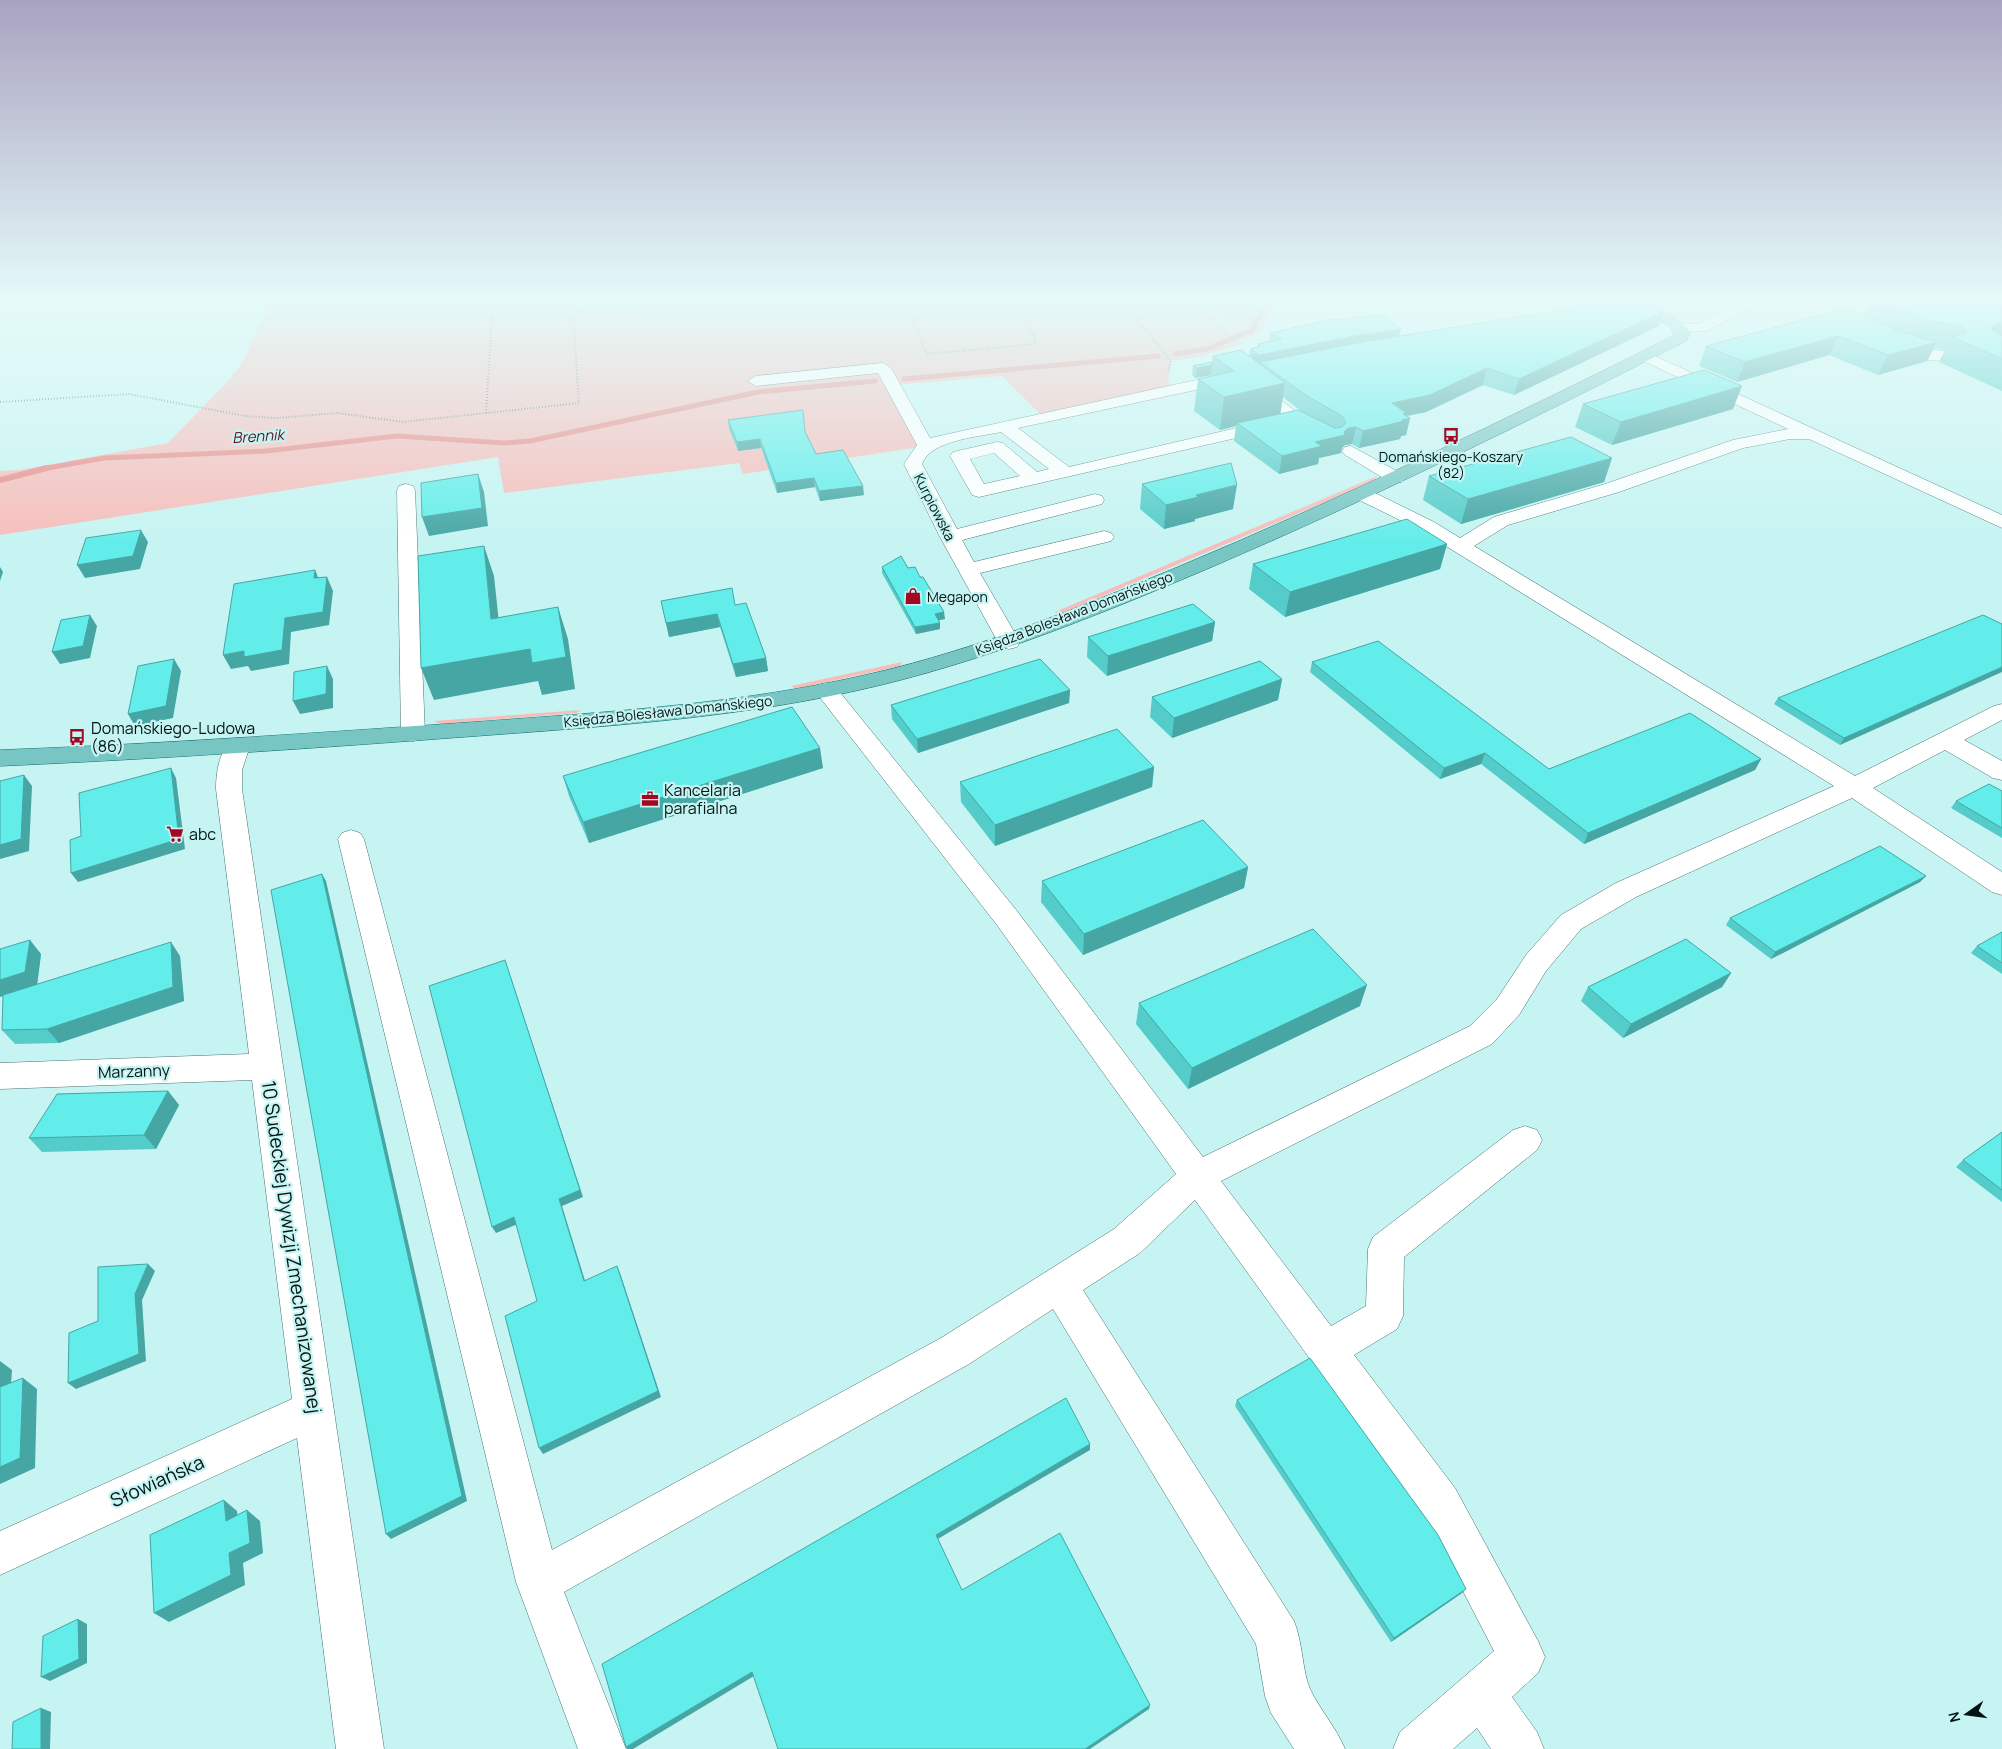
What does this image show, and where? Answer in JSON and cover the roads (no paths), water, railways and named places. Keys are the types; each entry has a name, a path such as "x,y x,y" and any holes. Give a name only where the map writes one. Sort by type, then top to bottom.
{"main road":[{"name":"Księdza Bolesława Domańskiego","path":"0,758 238,746 413,734 722,708 826,690 920,668 1009,642 1141,589 1362,494 1590,383"}],"street":[{"path":"891,383 926,446 943,439 1206,383"},
{"path":"1250,383 1297,419 1312,428"},
{"path":"1702,383 2002,522"},
{"path":"1004,426 1066,474 1297,419"},
{"path":"1459,546 1501,521 1612,488 1739,444 1790,434 1813,434"},
{"name":"Kurpiowska","path":"926,446 916,454 913,464 950,537 1009,642"},
{"path":"1351,451 1396,478"},
{"path":"1034,478 1064,472"},
{"path":"406,490 413,734"},
{"path":"1362,494 1427,526 1854,787 2002,885"},
{"path":"950,537 1095,500"},
{"path":"968,570 1104,537"},
{"path":"826,690 1007,918 1440,1503 1522,1657 1417,1749"},
{"path":"538,1582 955,1351 1127,1241 1197,1176 1481,1035 1508,1007 1536,963 1571,922 1579,917 1626,890 1854,787 2002,711"},
{"path":"1946,740 2002,772"},
{"name":"10 Sudeckiej Dywizji Zmechanizowanej","path":"238,746 229,770 229,789 360,1749"},
{"path":"351,839 538,1582 602,1749"},
{"name":"Marzanny","path":"0,1076 268,1066"},
{"path":"1326,1350 1384,1316 1386,1249 1525,1140"},
{"path":"1059,1285 1278,1637 1288,1696 1321,1749"},
{"name":"Słowiańska","path":"0,1553 314,1410"},
{"path":"1481,1692 1520,1749"}],"waterway":[{"name":"Brennik","path":"46,468 104,458 266,451 397,436 504,443 530,441 758,392 858,383"},
{"name":"Brennik","path":"0,480 46,468"}],"place":[{"name":"Domańskiego-Koszary (82)","path":"1451,436"},
{"name":"Megapon","path":"913,596"},
{"name":"Domańskiego-Ludowa (86)","path":"77,737"},
{"name":"Kancelaria parafialna","path":"650,799"},
{"name":"abc","path":"175,834"}]}
